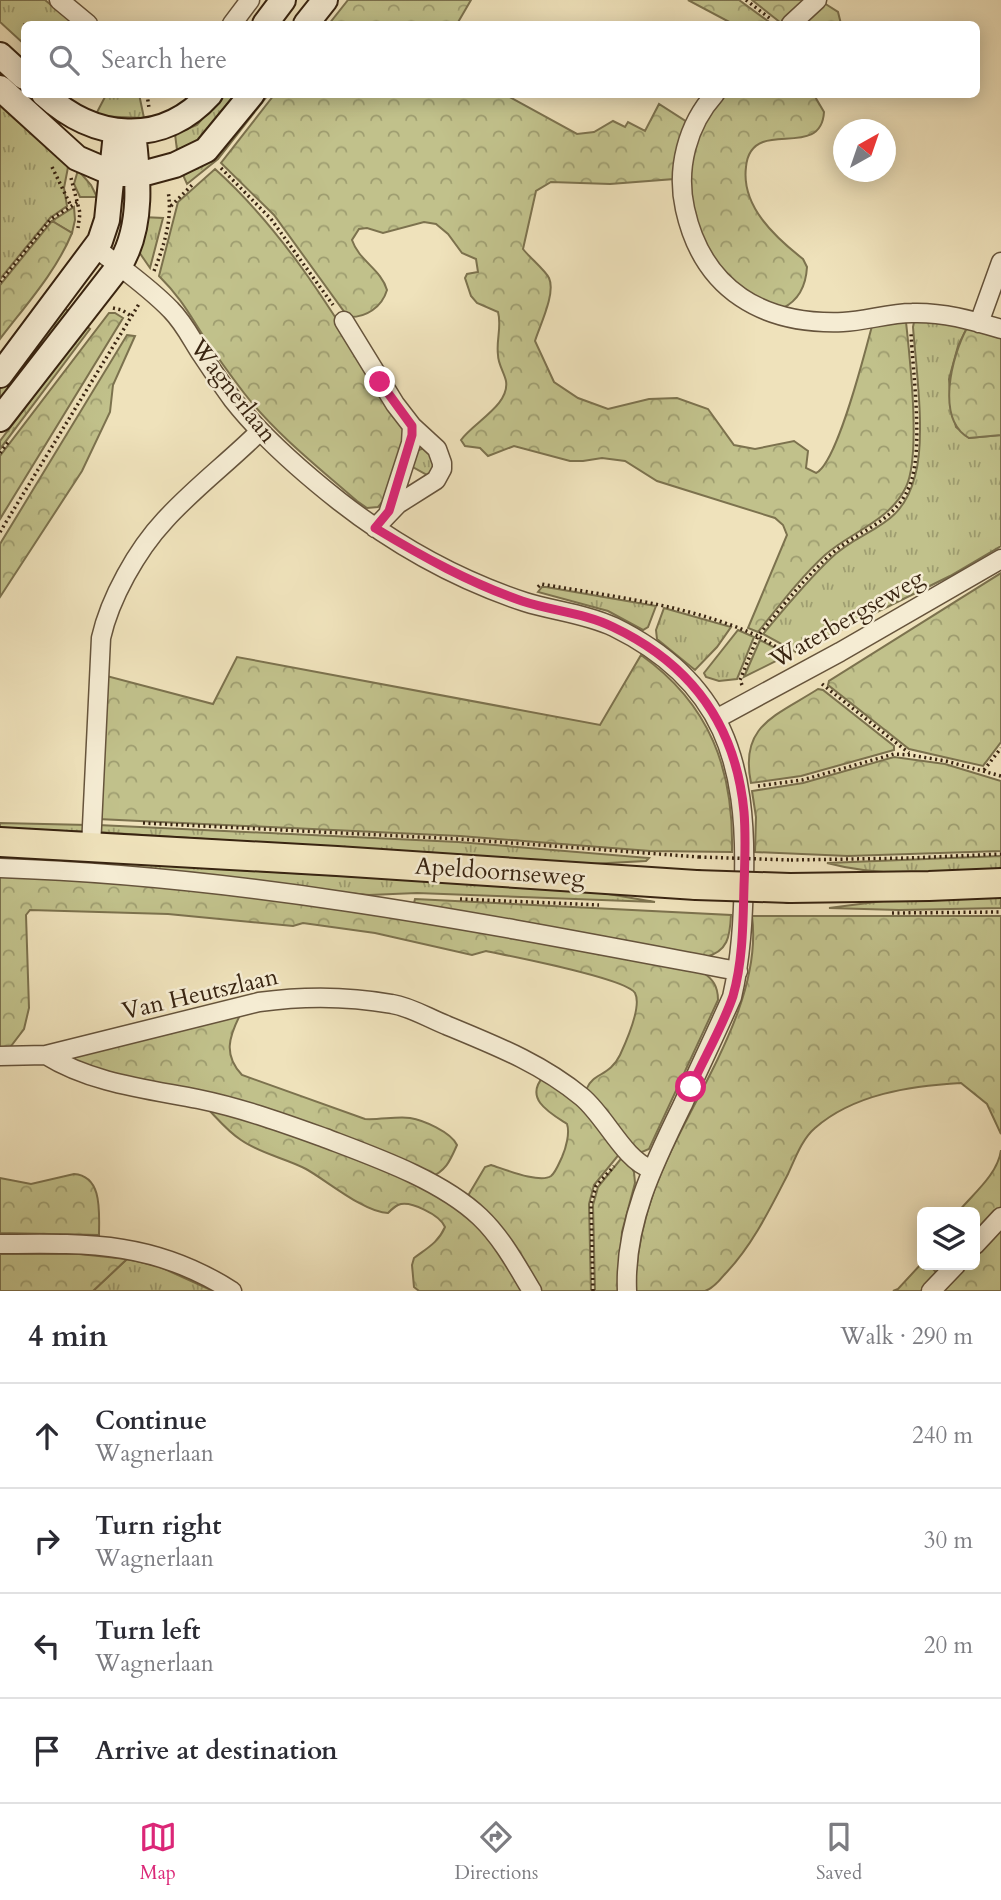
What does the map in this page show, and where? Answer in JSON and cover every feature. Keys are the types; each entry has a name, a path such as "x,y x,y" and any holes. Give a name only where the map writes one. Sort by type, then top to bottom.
{"main road":[{"name":"Apeldoornseweg","path":"0,842 696,885 790,888 929,887 1001,883"}],"street":[{"path":"59,0 84,21"},
{"path":"234,21 250,0"},
{"path":"267,21 283,0"},
{"path":"308,21 325,0"},
{"path":"794,21 817,0"},
{"path":"0,55 21,74"},
{"path":"0,88 77,158 113,173 138,175 175,165 206,150 249,98"},
{"path":"49,98 88,125 125,132 176,121 198,108 207,98"},
{"path":"712,98 694,125 682,166 684,204 702,253 717,275 741,298 779,316 842,322 910,313 949,315 1001,330"},
{"path":"0,375 86,241 107,220 113,173 125,132"},
{"path":"0,419 128,250 137,201 138,175 125,132"},
{"name":"Wagnerlaan","path":"86,241 173,311 234,400 260,431 337,500 375,528 446,569 526,602 611,626 646,645 692,682 716,719 736,766 746,832 743,924 738,971 732,997 651,1169 632,1234 626,1291"},
{"path":"979,323 1001,262"},
{"path":"344,321 380,382 412,426 428,439 440,455 442,469 431,484 405,498 389,511 375,528"},
{"path":"389,511 412,435 412,426"},
{"path":"91,847 101,638 106,617 114,598 148,542 165,520 260,431"},
{"path":"402,468 431,484"},
{"name":"Waterbergseweg","path":"716,719 807,671 1001,559"},
{"name":"Apeldoornseweg","path":"0,868 187,881 364,903 738,971"},
{"name":"Van Heutszlaan","path":"0,1056 46,1055 259,1002 290,998 393,1004 411,1009 539,1066 583,1097 637,1162 651,1169"},
{"path":"46,1055 61,1065 99,1079 208,1101 287,1124 409,1172 465,1205 480,1217 532,1291"},
{"path":"980,1240 1001,1217"},
{"path":"0,1244 72,1243 139,1251 171,1259 232,1291"},
{"path":"932,1291 951,1270"}],"path":[{"path":"746,0 768,16"},
{"path":"216,164 271,219 344,321"},
{"path":"0,282 51,219 78,202 86,241"},
{"path":"0,532 147,289 161,252 170,214"},
{"path":"750,701 740,680 758,636 819,565 839,547 887,517 904,498 910,485 916,443 910,313"},
{"path":"526,602 541,584 660,604 699,614 758,636 788,652 834,696 910,755"},
{"path":"984,770 1001,748"},
{"path":"740,788 803,780 894,754 984,770 1001,776"},
{"name":"Apeldoornseweg","path":"135,823 460,839 699,857 791,860 1001,854"},
{"name":"Apeldoornseweg","path":"450,898 609,906"},
{"path":"593,1291 591,1204 596,1186 626,1149"}],"green space":[{"path":"0,0 45,0 70,21 21,21 21,41 0,22"},
{"path":"348,0 471,0 459,21 331,21"},
{"path":"688,0 739,0 768,21 727,21"},
{"path":"752,0 805,0 783,21 778,21"},
{"path":"824,3 838,12 840,21 805,21"},
{"path":"0,97 69,162 64,188 67,206 50,218 0,279"},
{"path":"104,98 140,98 144,118 95,116"},
{"path":"220,98 237,98 204,138 177,150 175,134 197,125"},
{"path":"261,98 266,98 218,159 187,184 183,175 208,162"},
{"path":"272,98 511,98 577,134 594,132 613,121 625,127 628,122 645,131 659,104 687,122 676,157 674,179 610,184 551,182 536,191 523,249 547,275 551,284 549,300 535,341 554,382 578,398 608,409 649,399 677,398 708,409 734,445 755,449 794,441 808,451 806,468 816,473 833,450 841,429 872,326 906,322 914,431 913,453 906,487 899,499 880,518 825,555 758,632 748,628 787,535 783,525 775,518 657,481 625,461 602,458 570,461 514,446 488,456 480,448 465,446 461,440 490,413 506,390 506,381 498,358 498,312 477,303 471,296 465,278 467,274 478,272 476,259 462,253 448,234 436,224 424,222 383,233 367,228 359,229 352,240 355,247 380,276 387,290 381,302 372,310 361,316 348,317 274,215 221,163"},
{"path":"722,98 816,98 824,112 817,131 801,138 763,142 753,149 747,163 746,181 754,207 771,231 803,259 807,267 801,291 783,308 752,295 736,283 718,264 704,241 695,216 691,190 692,164 698,139 709,115"},
{"path":"215,169 270,226 294,257 403,425 396,468 388,491 378,507 367,508 357,501 298,450 256,408 159,276 178,202"},
{"path":"78,170 97,197 80,197 74,184"},
{"path":"74,207 72,233 52,221"},
{"path":"142,217 163,218 150,268 139,252"},
{"path":"52,221 72,233 49,275 0,339 0,285"},
{"path":"62,306 72,314 0,409 0,387"},
{"path":"109,313 123,318 0,519 0,456"},
{"path":"930,321 967,328 958,346 949,379 956,427 969,438 1001,435 1001,546 950,576 796,652 763,634 830,559 890,518 909,494 915,476 920,442 913,327 914,322"},
{"path":"84,324 90,329 0,449 0,441 82,333"},
{"path":"967,328 1001,338 1001,435 969,438 959,429 952,417 949,402 952,370"},
{"path":"127,335 135,336 113,385 110,412 82,471 0,597 0,544"},
{"path":"424,448 430,450 435,461 429,476 411,466 416,451"},
{"path":"1001,573 1001,742 983,766 909,749 828,685 829,681"},
{"path":"542,587 656,606 648,627 643,630 608,611 538,592"},
{"path":"664,608 731,627 717,647 695,670 657,639 656,630"},
{"path":"738,630 754,637 737,679 719,681 706,677 704,673"},
{"path":"760,640 786,656 744,677"},
{"path":"641,655 685,695 701,717 713,741 728,794 732,852 650,851 460,836 98,819 103,675 213,704 237,657 600,725"},
{"path":"818,689 823,690 894,746 894,750 801,776 751,783 750,748 756,735 775,715"},
{"path":"894,757 945,764 1001,781 1001,851 848,856 755,852 756,817 752,791 803,783"},
{"path":"0,823 88,825 88,832 0,828"},
{"path":"98,825 458,842 649,858 646,861 590,864 97,832"},
{"path":"0,856 585,890 655,902 417,893 369,895 0,861"},
{"path":"1001,856 1001,870 958,872 892,873 827,863"},
{"path":"0,875 177,887 440,924 701,971 714,983 718,1000 649,1149 642,1152 636,1151 588,1095 587,1088 593,1079 616,1062 620,1055 635,1015 635,993 611,981 566,968 486,951 472,955 375,933 303,923 293,926 168,914 30,910 26,915 29,1008 24,1029 8,1050 0,1050"},
{"path":"1001,897 1001,908 829,908 891,900"},
{"path":"415,899 731,915 731,923 723,947 713,955 705,957 414,903"},
{"path":"752,916 1001,916 1001,1134 987,1104 961,1083 884,1094 847,1107 830,1116 806,1138 752,1239 714,1286 705,1291 635,1291 640,1241 654,1191 667,1159 719,1057 746,986 752,951"},
{"path":"240,1015 231,1038 230,1053 242,1075 365,1119 405,1118 429,1124 443,1131 457,1145 447,1165 429,1178 100,1073 71,1059 73,1056"},
{"path":"543,1077 579,1102 621,1152 594,1185 589,1204 591,1291 537,1291 470,1201 469,1194 485,1167 491,1165 539,1178 551,1176 556,1170 566,1145 568,1128 567,1124 547,1110 538,1099 536,1092"},
{"path":"205,1106 244,1116 406,1177 477,1221 528,1291 419,1291 414,1287 414,1258 439,1237 445,1227 442,1222 424,1210 410,1205 398,1205 388,1213 368,1208 306,1169 249,1145 231,1133"},
{"path":"1001,1150 1001,1207 980,1229 980,1207 963,1207 990,1175"},
{"path":"624,1155 634,1172 635,1183 622,1232 618,1291 595,1291 593,1205 598,1187"},
{"path":"74,1174 83,1176 95,1188 99,1207 99,1235 0,1233 0,1178 31,1184"},
{"path":"1001,1229 1001,1291 943,1291 962,1270 980,1270 980,1251"},
{"path":"0,1254 79,1254 127,1259 93,1291 0,1291"},
{"path":"127,1259 158,1266 213,1291 93,1291"},
{"path":"917,1268 934,1270 937,1273 921,1291 893,1291"}],"route":[{"path":"380,382 412,426 412,435 389,511 375,528 421,556 471,581 526,602 611,626 646,645 692,682 716,719 728,746 736,766 746,832 741,949 732,997 691,1087"}]}
